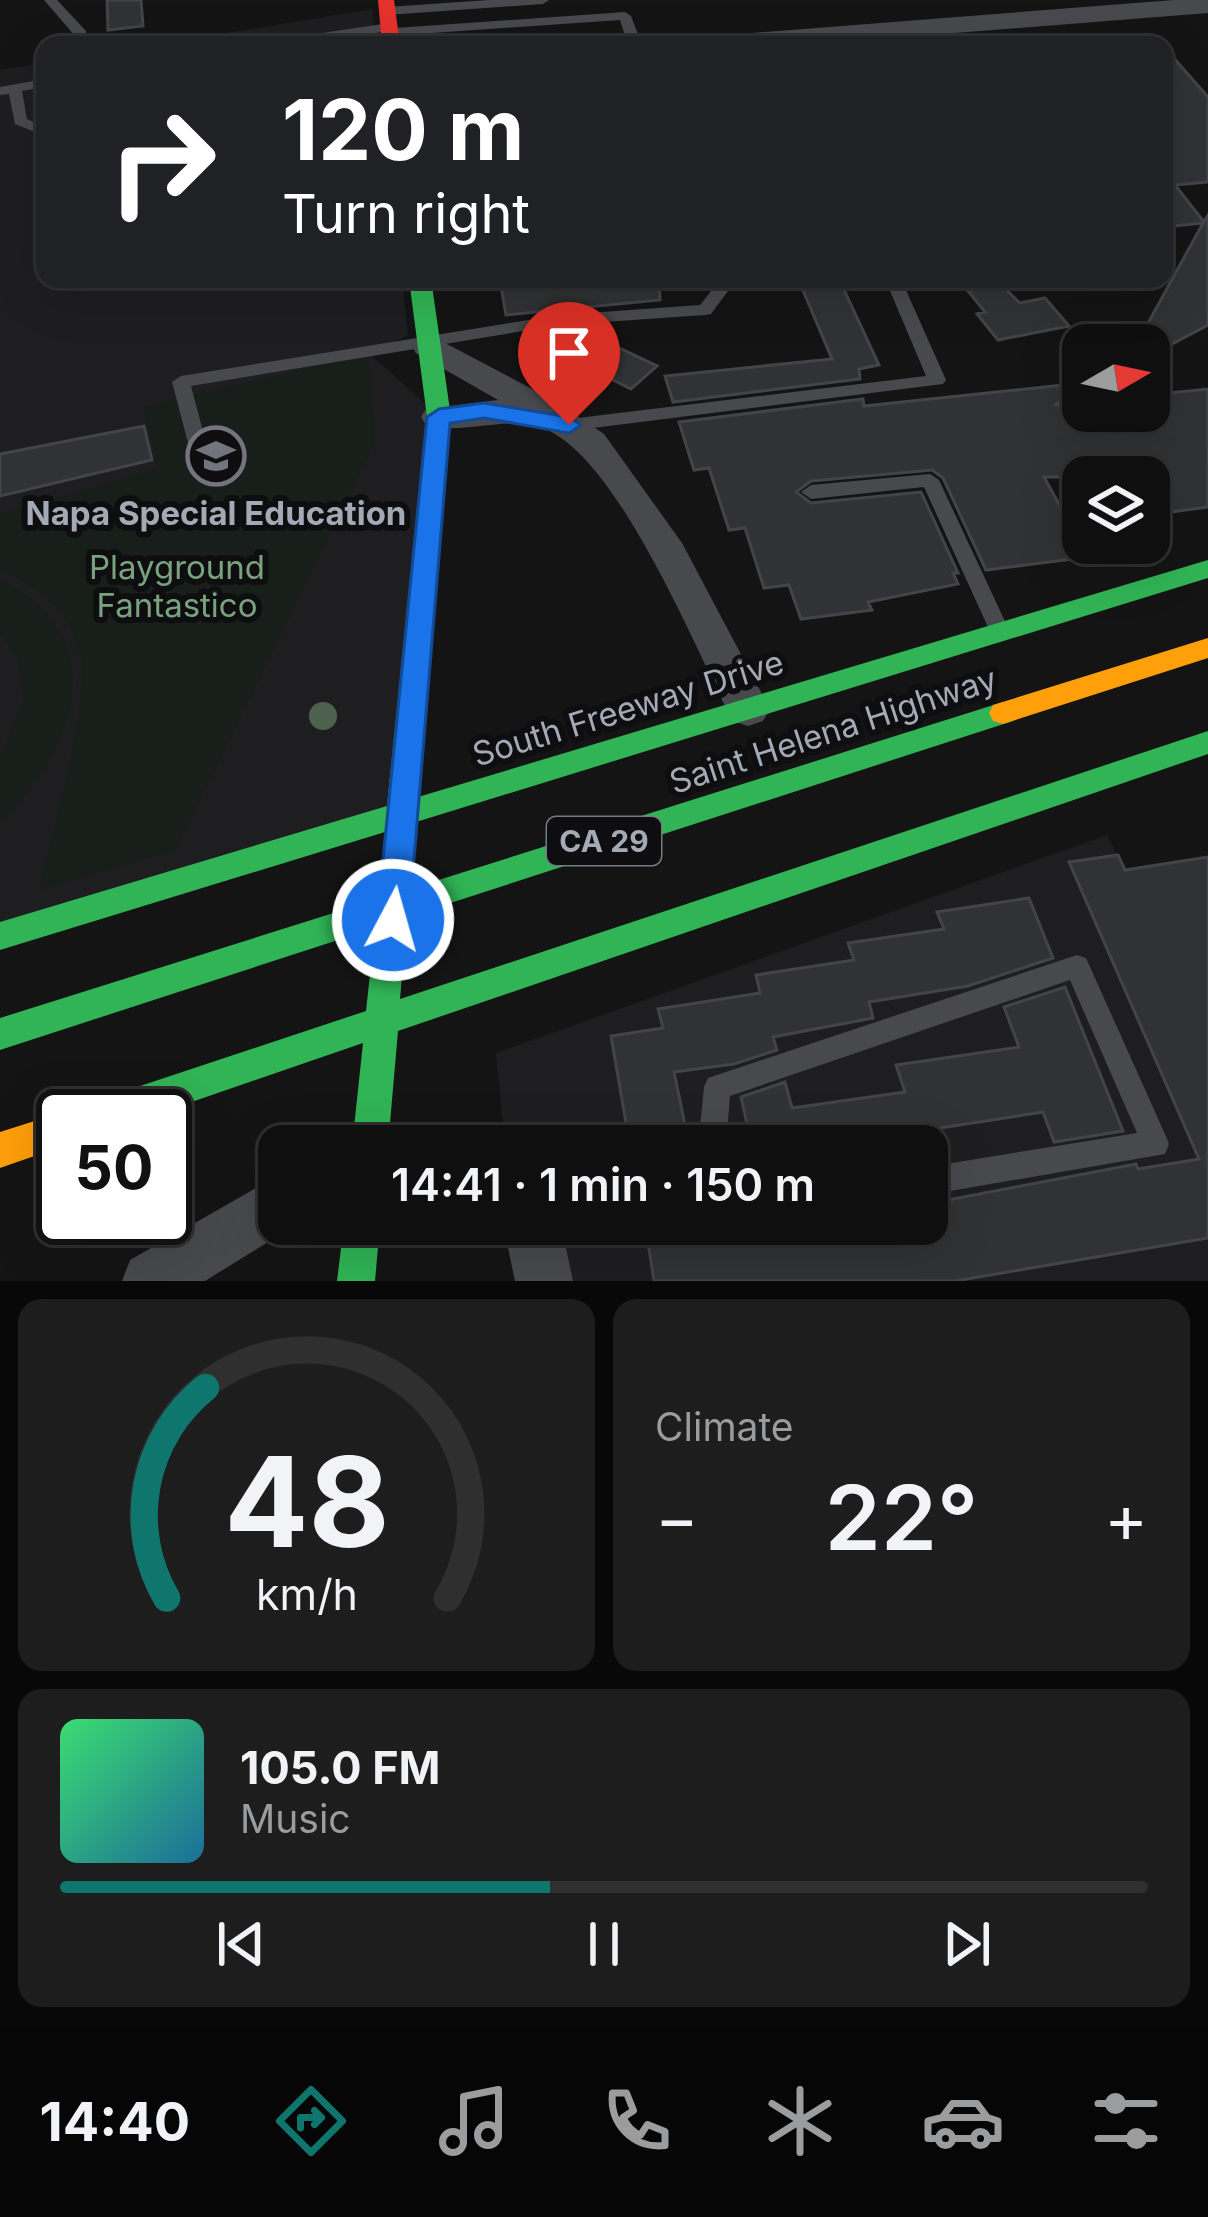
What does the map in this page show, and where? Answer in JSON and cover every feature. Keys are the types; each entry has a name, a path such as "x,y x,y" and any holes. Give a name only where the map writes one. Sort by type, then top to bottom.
{"main road":[{"path":"372,1125 439,417 420,288"},
{"name":"South Freeway Drive","path":"0,936 1208,569"},
{"name":"Saint Helena Highway","path":"0,1034 1208,648"},
{"path":"181,1089 1208,742"},
{"path":"0,1150 36,1138"},
{"path":"356,1281 360,1245"}],"street":[{"path":"935,36 1188,4 1208,36"},
{"path":"428,345 569,425 620,473 748,709"},
{"path":"439,417 484,410 569,425"},
{"path":"152,1281 258,1216"}],"lane":[{"path":"50,0 81,34"},
{"path":"317,36 543,0"},
{"path":"388,23 625,16 632,36"},
{"path":"8,90 20,121 36,128"},
{"path":"205,473 181,382 560,320 705,310 722,288"},
{"path":"569,425 937,380 897,288"},
{"path":"811,492 930,480 1000,632"},
{"path":"714,1125 717,1087 1077,966 1155,1144 948,1178"}],"shaded area":[{"path":"372,9 375,36 208,36"},
{"name":"Napa Special Education","path":"36,64 36,288 403,288 408,335 370,354 432,410 397,816 0,936 0,70"},
{"path":"1107,835 1208,1042 1208,1281 544,1281 536,1245 948,1245 948,1125 503,1125 496,1053"}],"green space":[{"name":"Playground Fantastico","path":"369,354 375,442 176,850 39,890 75,735 80,653 69,625 51,602 0,570 0,514 157,469 144,407"},
{"path":"0,580 37,604 60,632 71,663 72,696 64,730 48,763 0,824 0,759 23,699 18,661 0,632"}],"building":[{"path":"107,0 141,0 143,26 108,30"},
{"path":"1173,57 1208,97 1208,182 1175,185 1204,222 1208,215 1208,325 1170,345 1170,324 1148,324 1167,288 1173,288 1173,278 1203,223 1173,226"},
{"path":"501,288 659,288 660,300 506,315"},
{"path":"802,288 843,288 879,365 859,369 860,379 673,402 665,376 832,359"},
{"path":"1004,288 1020,303 1045,298 1067,324 998,340 977,314 985,312 968,291"},
{"path":"577,328 657,366 631,389 541,344 560,330"},
{"path":"1062,385 1062,401 1054,405 1062,404 1062,432 1170,432 1170,393 1208,389 1208,507 1170,512 1170,456 1062,456 1062,477 1044,477 1062,510 1062,560 986,570 943,478 932,470 811,481 796,492 811,503 921,492 958,573 953,573 958,584 868,602 872,610 801,619 789,585 764,588 745,528 729,530 709,468 694,470 679,422 863,399 864,406"},
{"path":"144,426 152,460 0,496 0,454"},
{"path":"1118,855 1125,870 1208,857 1208,1238 955,1281 654,1281 648,1245 948,1245 948,1200 1136,1164 1138,1169 1199,1159 1069,862"},
{"path":"1029,898 1053,958 968,986 869,1002 873,1018 773,1037 777,1050 734,1064 674,1072 685,1125 626,1125 611,1036 663,1028 658,1009 760,993 756,975 854,960 848,943 944,929 937,912"},
{"path":"1065,987 1123,1131 1054,1142 1043,1112 948,1127 747,1125 741,1097 785,1082 792,1108 905,1092 896,1065 1019,1047 1004,1007"}],"traffic: fast":[{"path":"372,1125 439,417 421,288"},
{"path":"0,936 1208,569"},
{"path":"0,1034 1003,713"},
{"path":"181,1089 1208,742"},
{"path":"356,1281 360,1245"}],"traffic: slow":[{"path":"1003,713 1208,648"},
{"path":"0,1150 36,1138"}],"traffic: jam":[{"path":"386,0 390,36"}],"place":[{"name":"Napa Special Education","path":"216,456"}],"route":[{"path":"393,920 439,417 484,410 548,417 569,425"}]}
